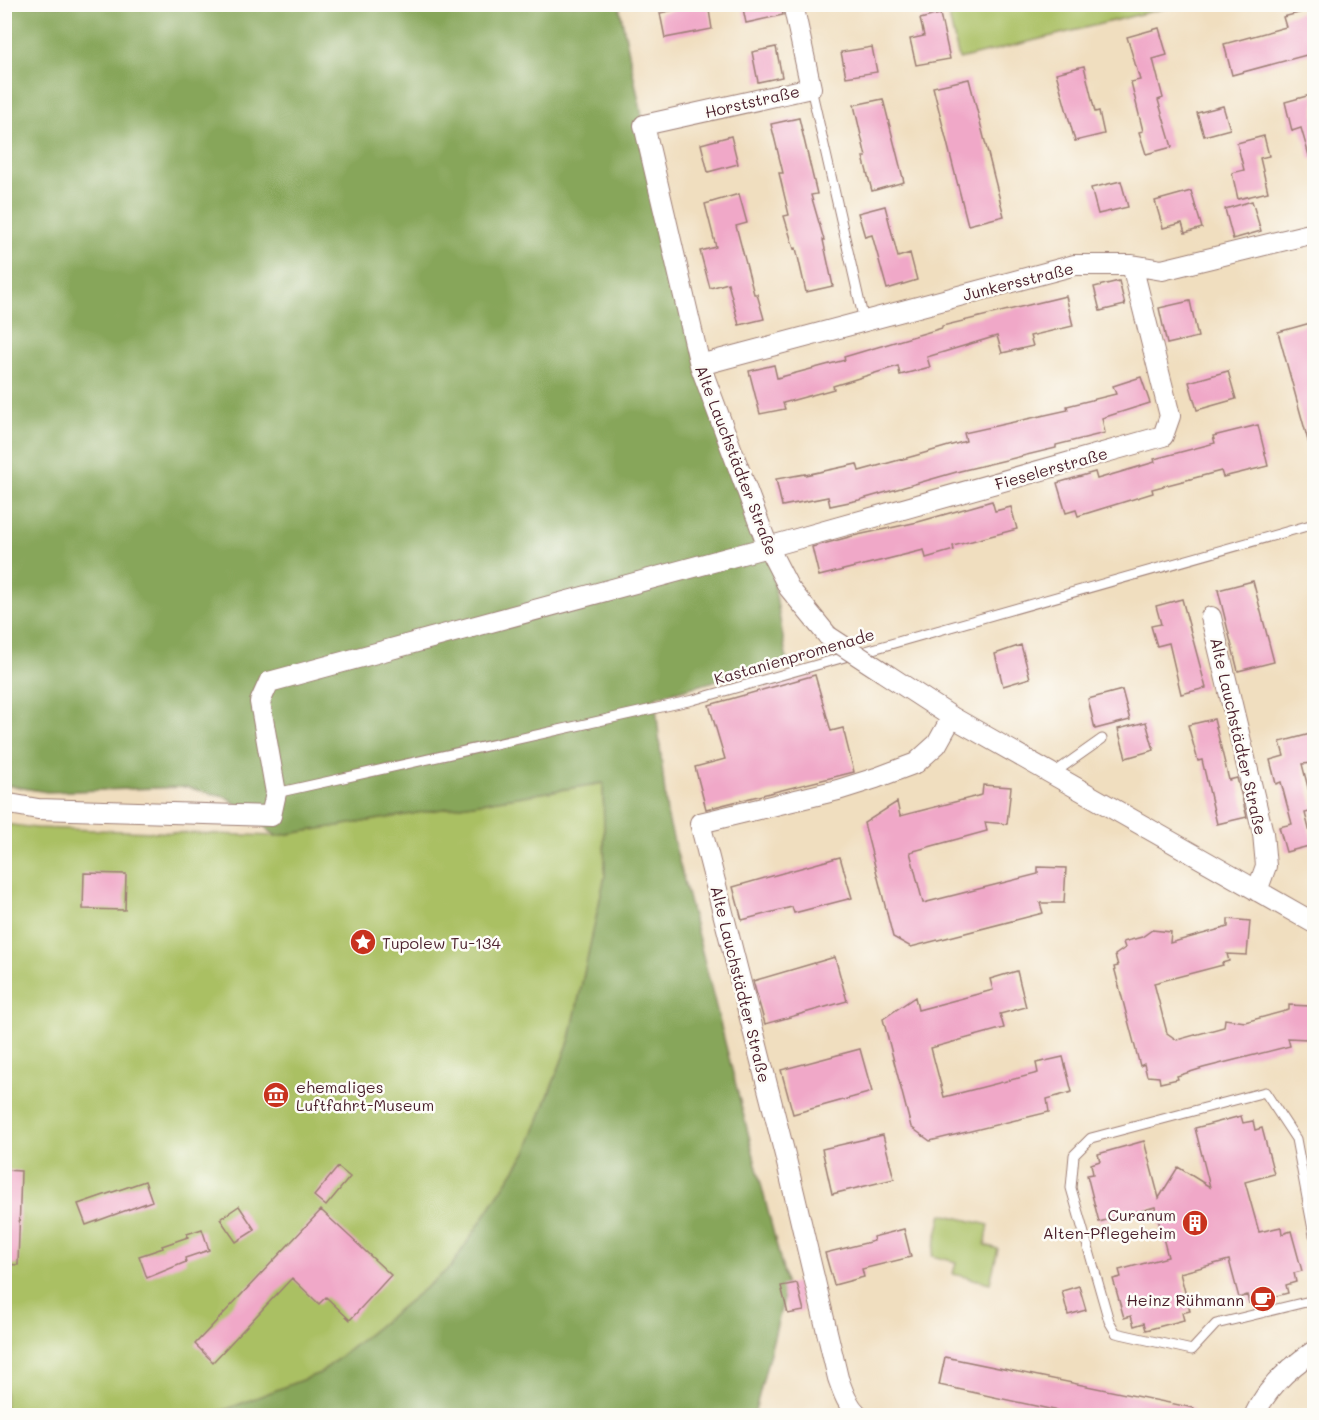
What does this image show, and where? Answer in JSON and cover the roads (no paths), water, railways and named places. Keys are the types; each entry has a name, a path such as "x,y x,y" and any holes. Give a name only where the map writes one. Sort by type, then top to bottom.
{"street":[{"name":"Horststraße","path":"644,125 811,88 794,4"},
{"name":"Alte Lauchstädter Straße","path":"644,125 700,365 768,547 789,588 828,636 952,717 1314,923"},
{"name":"Junkersstraße","path":"700,365 1075,265 1131,265 1162,270 1314,233"},
{"name":"Fieselerstraße","path":"768,547 1163,436 1170,417 1131,265"},
{"path":"4,803 38,809 271,816 276,793 260,702 269,682 768,547"},
{"name":"Alte Lauchstädter Straße","path":"1211,617 1263,833 1266,866 1257,891"},
{"name":"Alte Lauchstädter Straße","path":"859,1416 844,1396 838,1378 785,1155 700,823 838,790 916,763 937,744 952,717"},
{"path":"1254,1416 1277,1382 1314,1351"}],"lane":[{"path":"811,88 864,321"},
{"name":"Kastanienpromenade","path":"276,793 693,700 1314,524"},
{"path":"1054,773 1102,739"},
{"path":"1314,1235 1296,1139 1265,1092 1091,1138 1074,1155 1071,1188 1109,1321 1116,1333 1192,1350 1216,1324 1314,1300"}],"place":[{"name":"Tupolew Tu-134","path":"363,942"},
{"name":"ehemaliges Luftfahrt-Museum","path":"276,1095"},
{"name":"Curanum Alten-Pflegeheim","path":"1195,1223"},
{"name":"Heinz Rühmann","path":"1263,1299"}]}
